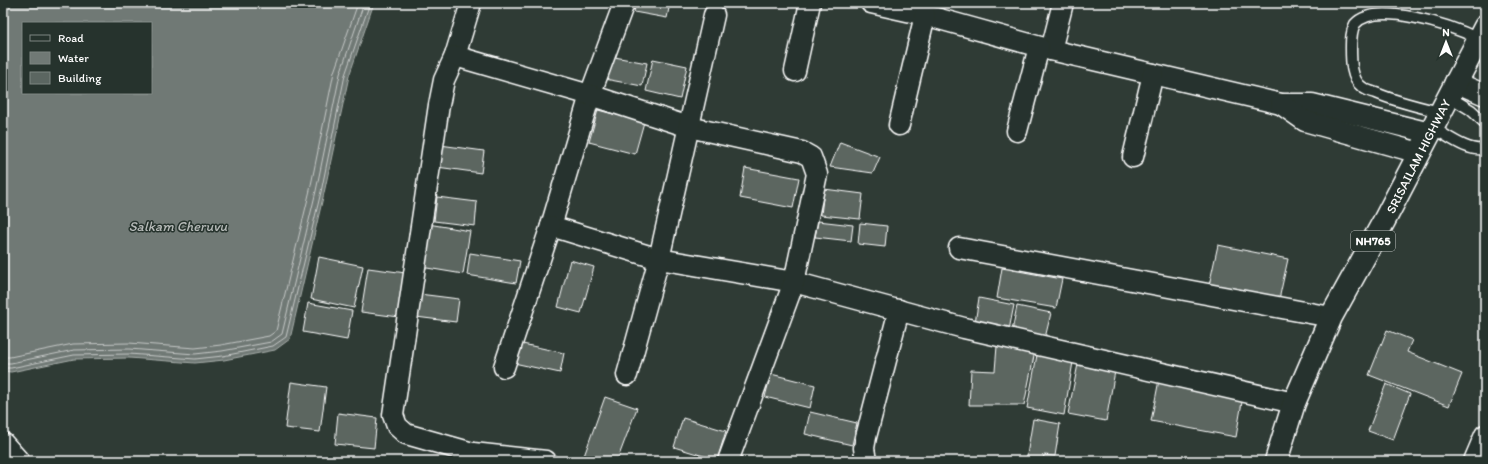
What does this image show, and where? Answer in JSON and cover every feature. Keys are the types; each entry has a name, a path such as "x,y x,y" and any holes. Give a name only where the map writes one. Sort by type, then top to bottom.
{"highway":[{"name":"SRISAILAM HIGHWAY","path":"1276,461 1294,403 1331,317 1482,33"}],"street":[{"path":"471,3 455,56 444,80 439,105 393,415 397,426 406,434 473,457 546,461"},
{"path":"504,367 551,226 590,95 624,3"},
{"path":"795,71 810,3"},
{"path":"1017,131 1045,48 1063,3"},
{"path":"880,4 1045,48 1281,104 1441,110 1485,95"},
{"path":"627,375 659,259 714,15"},
{"path":"899,125 925,15"},
{"path":"455,56 590,95 689,127 802,152 811,157 817,174 794,282 728,461"},
{"path":"1134,157 1153,74"},
{"path":"1281,104 1305,121 1419,153"},
{"path":"551,226 659,259 794,282 964,328 1294,403"},
{"path":"959,248 1331,317"},
{"path":"866,461 864,448 866,437 899,310"},
{"path":"1474,461 1485,436"},
{"path":"3,443 19,461"}],"lane":[{"path":"1482,33 1412,13 1378,9 1366,13 1355,24 1352,36 1353,75 1362,87 1392,100 1441,110 1471,110 1485,123"},
{"path":"1441,110 1468,147 1480,150 1485,149"}],"water":[{"name":"Salkam Cheruvu","path":"3,3 374,3 349,76 324,193 290,339 275,350 224,360 195,363 129,358 74,359 11,372 3,371"}],"building":[{"path":"636,3 670,3 667,18 634,12"},
{"path":"609,56 647,63 642,86 605,79"},
{"path":"653,59 687,66 680,99 646,91"},
{"path":"598,110 644,122 635,154 589,142"},
{"path":"840,142 880,157 873,173 830,167"},
{"path":"440,145 484,151 481,173 437,167"},
{"path":"745,168 799,178 793,208 740,198"},
{"path":"824,189 863,194 860,219 821,215"},
{"path":"437,197 477,202 475,226 434,221"},
{"path":"818,221 853,225 851,241 815,237"},
{"path":"860,223 887,226 885,247 858,244"},
{"path":"428,224 470,231 463,274 421,267"},
{"path":"1218,245 1288,259 1278,304 1208,290"},
{"path":"470,253 520,261 516,283 467,275"},
{"path":"319,257 363,266 354,308 311,299"},
{"path":"570,260 594,267 581,313 558,307"},
{"path":"368,268 406,273 399,317 361,312"},
{"path":"1002,268 1062,279 1056,308 997,298"},
{"path":"419,294 459,299 456,322 416,317"},
{"path":"979,298 1014,305 1009,330 975,323"},
{"path":"308,303 352,311 347,340 303,332"},
{"path":"1017,306 1051,313 1045,338 1012,331"},
{"path":"1387,330 1412,340 1407,352 1462,374 1449,406 1369,375"},
{"path":"518,343 564,353 560,373 514,363"},
{"path":"997,346 1035,351 1024,405 969,405 971,370 995,371"},
{"path":"1037,355 1073,362 1064,415 1027,408"},
{"path":"1078,364 1115,371 1106,421 1068,414"},
{"path":"771,374 815,385 810,408 765,397"},
{"path":"1159,380 1243,396 1236,437 1151,421"},
{"path":"291,382 326,387 320,432 285,428"},
{"path":"1386,384 1410,394 1393,440 1368,431"},
{"path":"605,397 637,408 617,461 597,461 584,456"},
{"path":"810,412 857,423 852,445 805,434"},
{"path":"338,413 377,418 374,448 335,444"},
{"path":"683,418 726,431 717,460 674,447"},
{"path":"1033,419 1060,424 1055,456 1044,455 1043,461 1026,461"}]}
